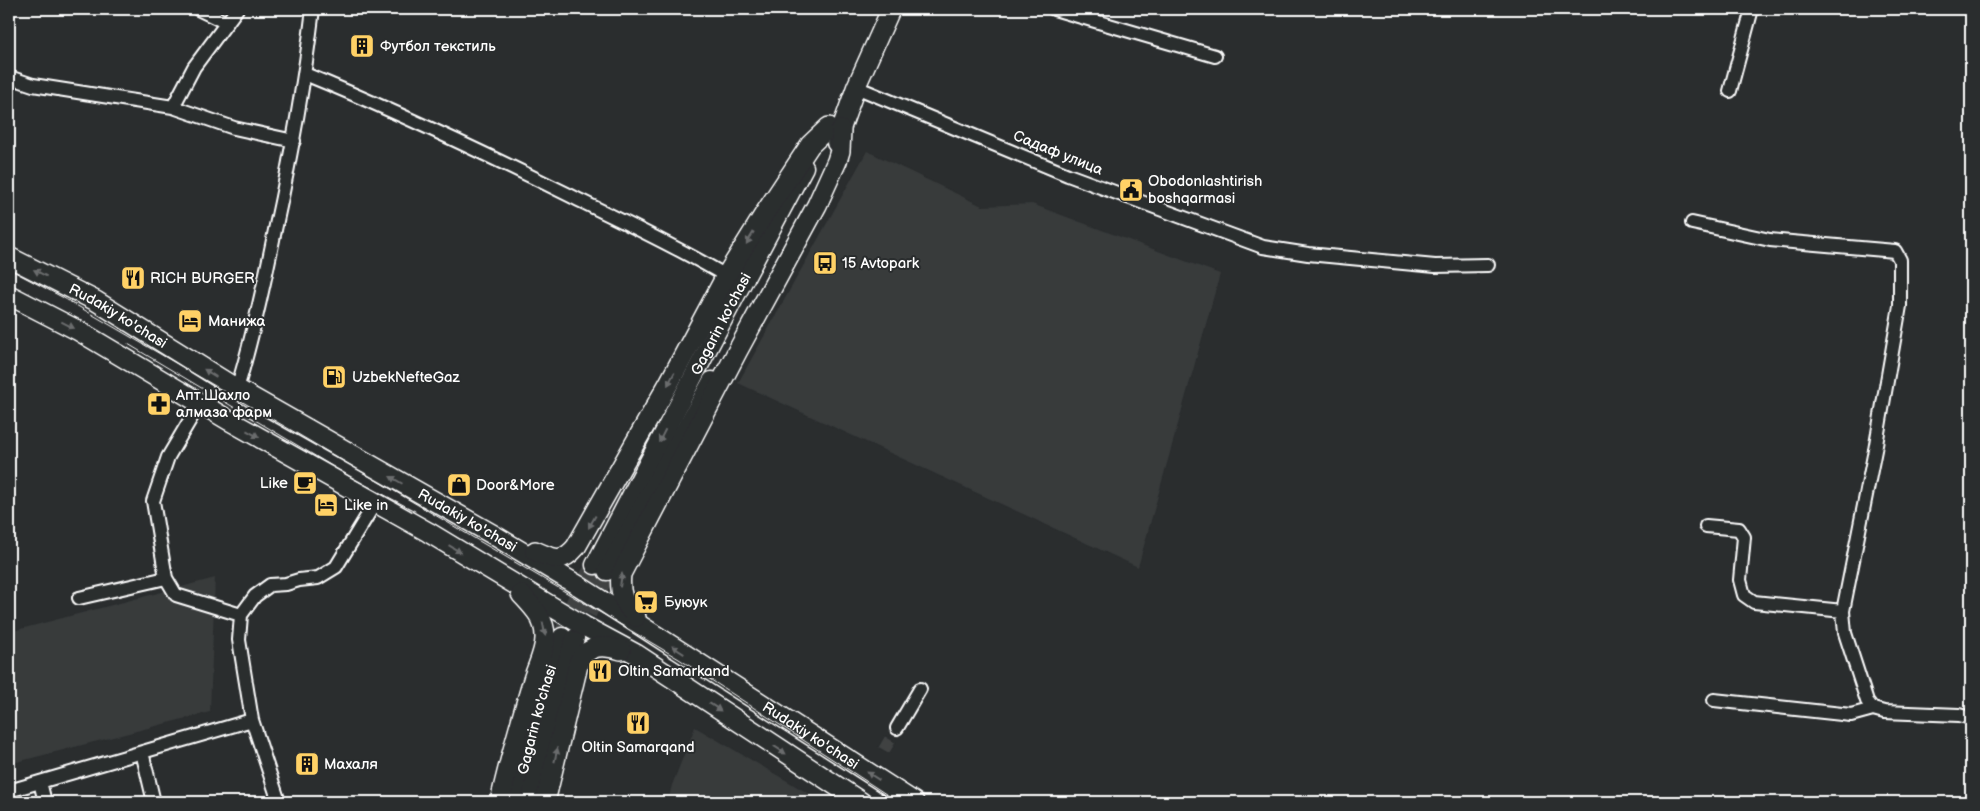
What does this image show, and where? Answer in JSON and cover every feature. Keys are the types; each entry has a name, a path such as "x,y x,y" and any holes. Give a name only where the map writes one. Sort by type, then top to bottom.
{"main road":[{"name":"Gagarin ko'chasi","path":"601,568 824,173 835,128 856,87 891,9"},
{"path":"496,536 555,559 565,558 571,554 587,532 726,276 765,213 810,145 835,128 840,152 817,205 737,352 621,574 620,589 623,601 629,610 653,634"},
{"name":"Rudakiy ko'chasi","path":"9,257 96,301 237,390 445,509 496,536 579,586 914,802"},
{"name":"Rudakiy ko'chasi","path":"9,295 79,331 200,403 428,532 584,626 636,654 860,802"},
{"path":"428,532 445,509"},
{"path":"500,802 542,654 545,636 543,622 539,616 504,577"},
{"name":"Gagarin ko'chasi","path":"516,802 535,717 547,676 568,638 530,802"},
{"path":"545,802 579,661 588,651 600,646 636,654"},
{"path":"800,763 816,738"}],"street":[{"path":"198,9 228,23"},
{"path":"173,107 194,67 237,9"},
{"path":"237,390 261,304 294,141 313,9"},
{"path":"1054,9 1215,56"},
{"path":"1730,92 1752,9"},
{"path":"305,74 378,104 517,169 688,253 726,276"},
{"path":"9,77 33,85 173,107 234,128 294,141"},
{"name":"Садаф улица","path":"856,87 1068,175 1263,247 1308,254 1435,266 1488,265"},
{"path":"1692,224 1770,240 1895,251 1900,260 1900,306 1875,450 1843,611 1846,633 1853,657 1867,701 1873,709"},
{"path":"200,403 168,457 153,501 166,578 176,595 241,615"},
{"path":"278,802 252,720 239,640 241,615 255,596 270,585 318,578 336,567 375,502"},
{"path":"1706,526 1739,529 1744,536 1740,580 1744,596 1754,602 1843,611"},
{"path":"79,598 166,578"},
{"path":"897,728 920,689"},
{"path":"1714,700 1851,715 1873,709 1884,712 1959,715 1971,718"},
{"path":"9,791 252,720"},
{"path":"142,752 154,802"},
{"path":"40,782 45,802"}],"shaded area":[{"path":"867,151 982,206 1032,204 1220,274 1138,567 738,383"},
{"path":"215,578 210,712 9,764 9,632"},
{"path":"695,727 823,802 668,802 672,785"}],"tunnel":[{"path":"562,637 577,598 595,565"},
{"path":"576,638 607,571"},
{"path":"884,750 897,728"}],"tram line":[{"path":"9,269 62,297 296,433 679,659 898,802"},
{"path":"128,344 352,478 415,511"}],"place":[{"name":"Футбол текстиль","path":"362,46"},
{"name":"Obodonlashtirish boshqarmasi","path":"1131,190"},
{"name":"15 Avtopark","path":"825,263"},
{"name":"RICH BURGER","path":"133,278"},
{"name":"Манижа","path":"190,321"},
{"name":"UzbekNefteGaz","path":"334,377"},
{"name":"Апт.Шахло алмаза фарм","path":"159,404"},
{"name":"Like","path":"305,483"},
{"name":"Door&More","path":"459,485"},
{"name":"Like in","path":"326,505"},
{"name":"Буюук","path":"646,602"},
{"name":"Oltin Samarkand","path":"600,671"},
{"name":"Oltin Samarqand","path":"638,723"},
{"name":"Махаля","path":"307,764"}]}
